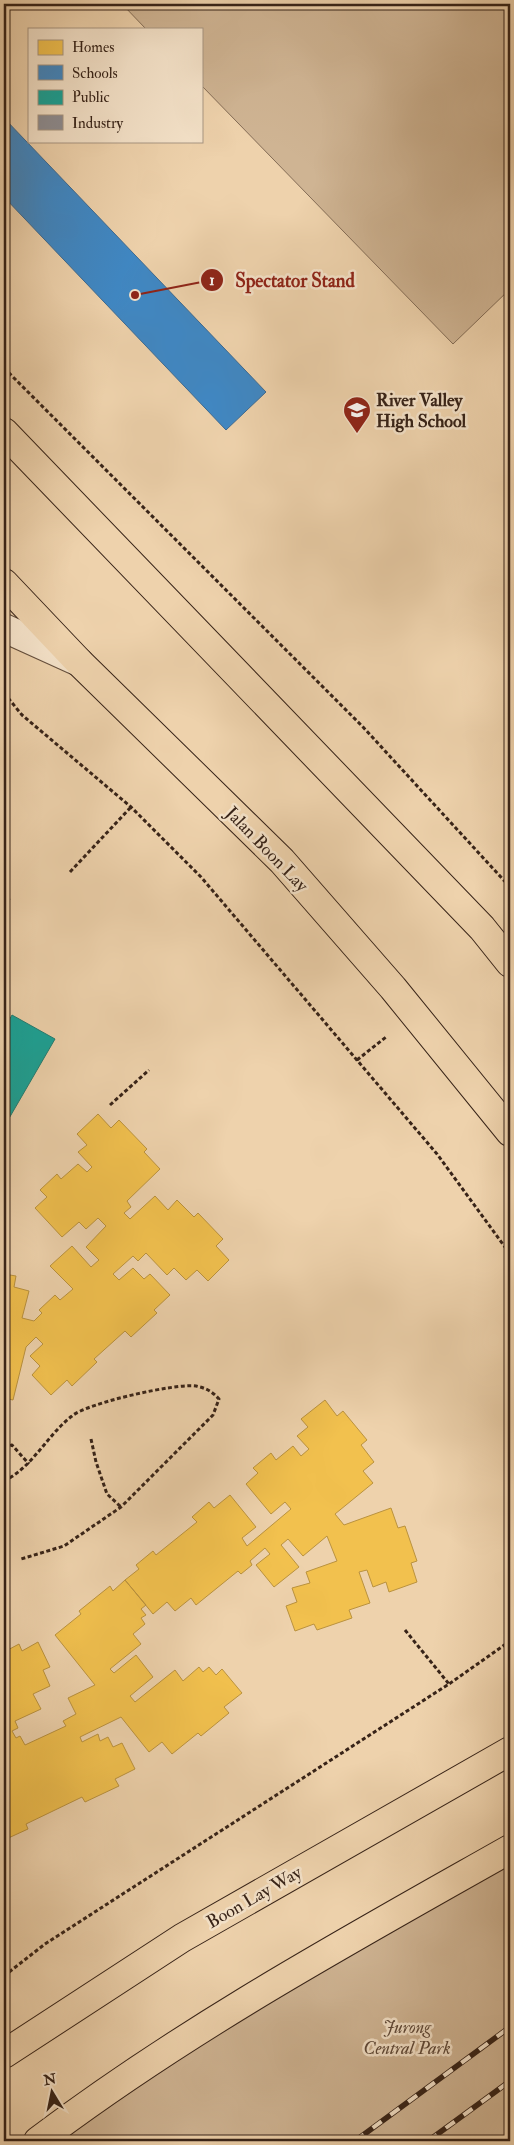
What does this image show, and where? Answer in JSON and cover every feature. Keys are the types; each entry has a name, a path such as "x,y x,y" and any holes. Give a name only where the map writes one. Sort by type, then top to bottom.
{"main road":[{"path":"4,432 482,928 510,963"},
{"name":"Jalan Boon Lay","path":"4,584 79,662 282,861 393,988 510,1132"},
{"name":"Boon Lay Way","path":"4,2054 182,1938 510,1751"},
{"path":"38,2141 135,2070 272,1984 510,1849"}],"street":[{"path":"4,628 79,662"}],"path":[{"path":"4,368 363,728 510,888"},
{"path":"4,693 22,715 131,807 201,877 424,1139 510,1254"},
{"path":"70,872 131,807"},
{"path":"110,1105 149,1070"},
{"path":"4,1481 29,1464 40,1448 72,1415 86,1407 166,1389 196,1386 212,1391 219,1399 213,1415 121,1507 64,1546 21,1559"},
{"path":"91,1438 96,1462 107,1494 121,1507"},
{"path":"4,1448 12,1446 29,1464"},
{"path":"405,1630 449,1684"},
{"path":"4,1976 45,1944 449,1684 510,1641"}],"green space":[{"path":"122,4 510,4 510,289 453,344 202,86 202,28 145,28"},
{"name":"Jurong Central Park","path":"510,1857 510,2141 45,2141 240,2015"}],"building: Homes":[{"path":"98,1114 111,1128 119,1120 147,1149 144,1152 160,1169 127,1201 131,1207 124,1213 130,1219 155,1196 168,1210 177,1200 194,1217 198,1213 223,1239 216,1246 229,1260 208,1281 197,1270 186,1280 174,1268 167,1275 146,1253 138,1261 133,1256 113,1274 119,1280 133,1268 144,1279 150,1274 170,1295 154,1310 157,1313 131,1337 125,1331 94,1359 97,1362 72,1386 67,1380 51,1395 32,1375 40,1366 30,1356 43,1344 36,1337 26,1347 13,1400 4,1398 4,1274 16,1276 14,1287 29,1291 22,1318 34,1321 42,1313 39,1310 55,1295 60,1300 73,1289 50,1266 72,1246 91,1267 99,1260 86,1247 106,1226 98,1218 86,1229 79,1222 62,1237 35,1208 47,1197 40,1190 57,1174 61,1179 78,1164 87,1172 92,1167 78,1152 87,1145 77,1134"},
{"path":"325,1400 337,1416 343,1411 367,1440 361,1445 374,1462 363,1471 373,1483 335,1514 344,1525 391,1508 398,1528 405,1526 417,1561 411,1563 417,1582 389,1592 386,1582 373,1587 367,1570 359,1572 370,1603 349,1610 352,1618 317,1630 314,1624 295,1631 286,1606 297,1602 292,1588 310,1583 306,1572 337,1561 327,1536 303,1556 288,1539 281,1545 299,1567 274,1587 256,1565 270,1554 265,1548 250,1561 252,1565 241,1574 238,1571 196,1605 191,1598 175,1611 167,1602 153,1614 125,1580 139,1569 136,1565 153,1551 156,1555 197,1522 192,1517 209,1502 214,1508 230,1495 256,1527 242,1538 247,1546 291,1509 285,1502 271,1514 246,1484 258,1473 253,1468 271,1453 276,1460 293,1446 301,1456 309,1449 297,1436 308,1427 301,1419"},
{"path":"125,1580 146,1605 141,1609 146,1615 141,1618 145,1624 133,1634 141,1644 110,1669 114,1673 136,1655 153,1677 130,1696 135,1702 175,1670 183,1681 199,1667 203,1672 209,1667 216,1675 222,1669 242,1693 224,1707 229,1713 201,1736 198,1733 172,1754 162,1742 149,1752 121,1717 80,1737 82,1742 98,1734 100,1741 108,1737 113,1747 122,1743 135,1769 115,1779 119,1786 85,1802 82,1797 26,1824 28,1829 4,1840 4,1652 19,1644 22,1651 38,1642 50,1667 43,1670 50,1686 33,1694 41,1709 15,1721 18,1728 12,1731 16,1738 20,1736 25,1745 66,1726 63,1721 76,1714 68,1698 95,1685 55,1635 81,1614 79,1611 110,1586 113,1591"}],"building: Schools":[{"path":"4,118 266,392 226,430 4,197"}],"building: Public":[{"path":"12,1015 55,1039 4,1127 4,1029"}],"building: Industry":[{"path":"4,892 10,899 4,912"}],"railway":[{"path":"355,2141 510,2027"},
{"path":"428,2141 510,2081"}],"place":[{"name":"Spectator Stand","path":"135,295"},
{"name":"River Valley High School","path":"357,434"}]}
